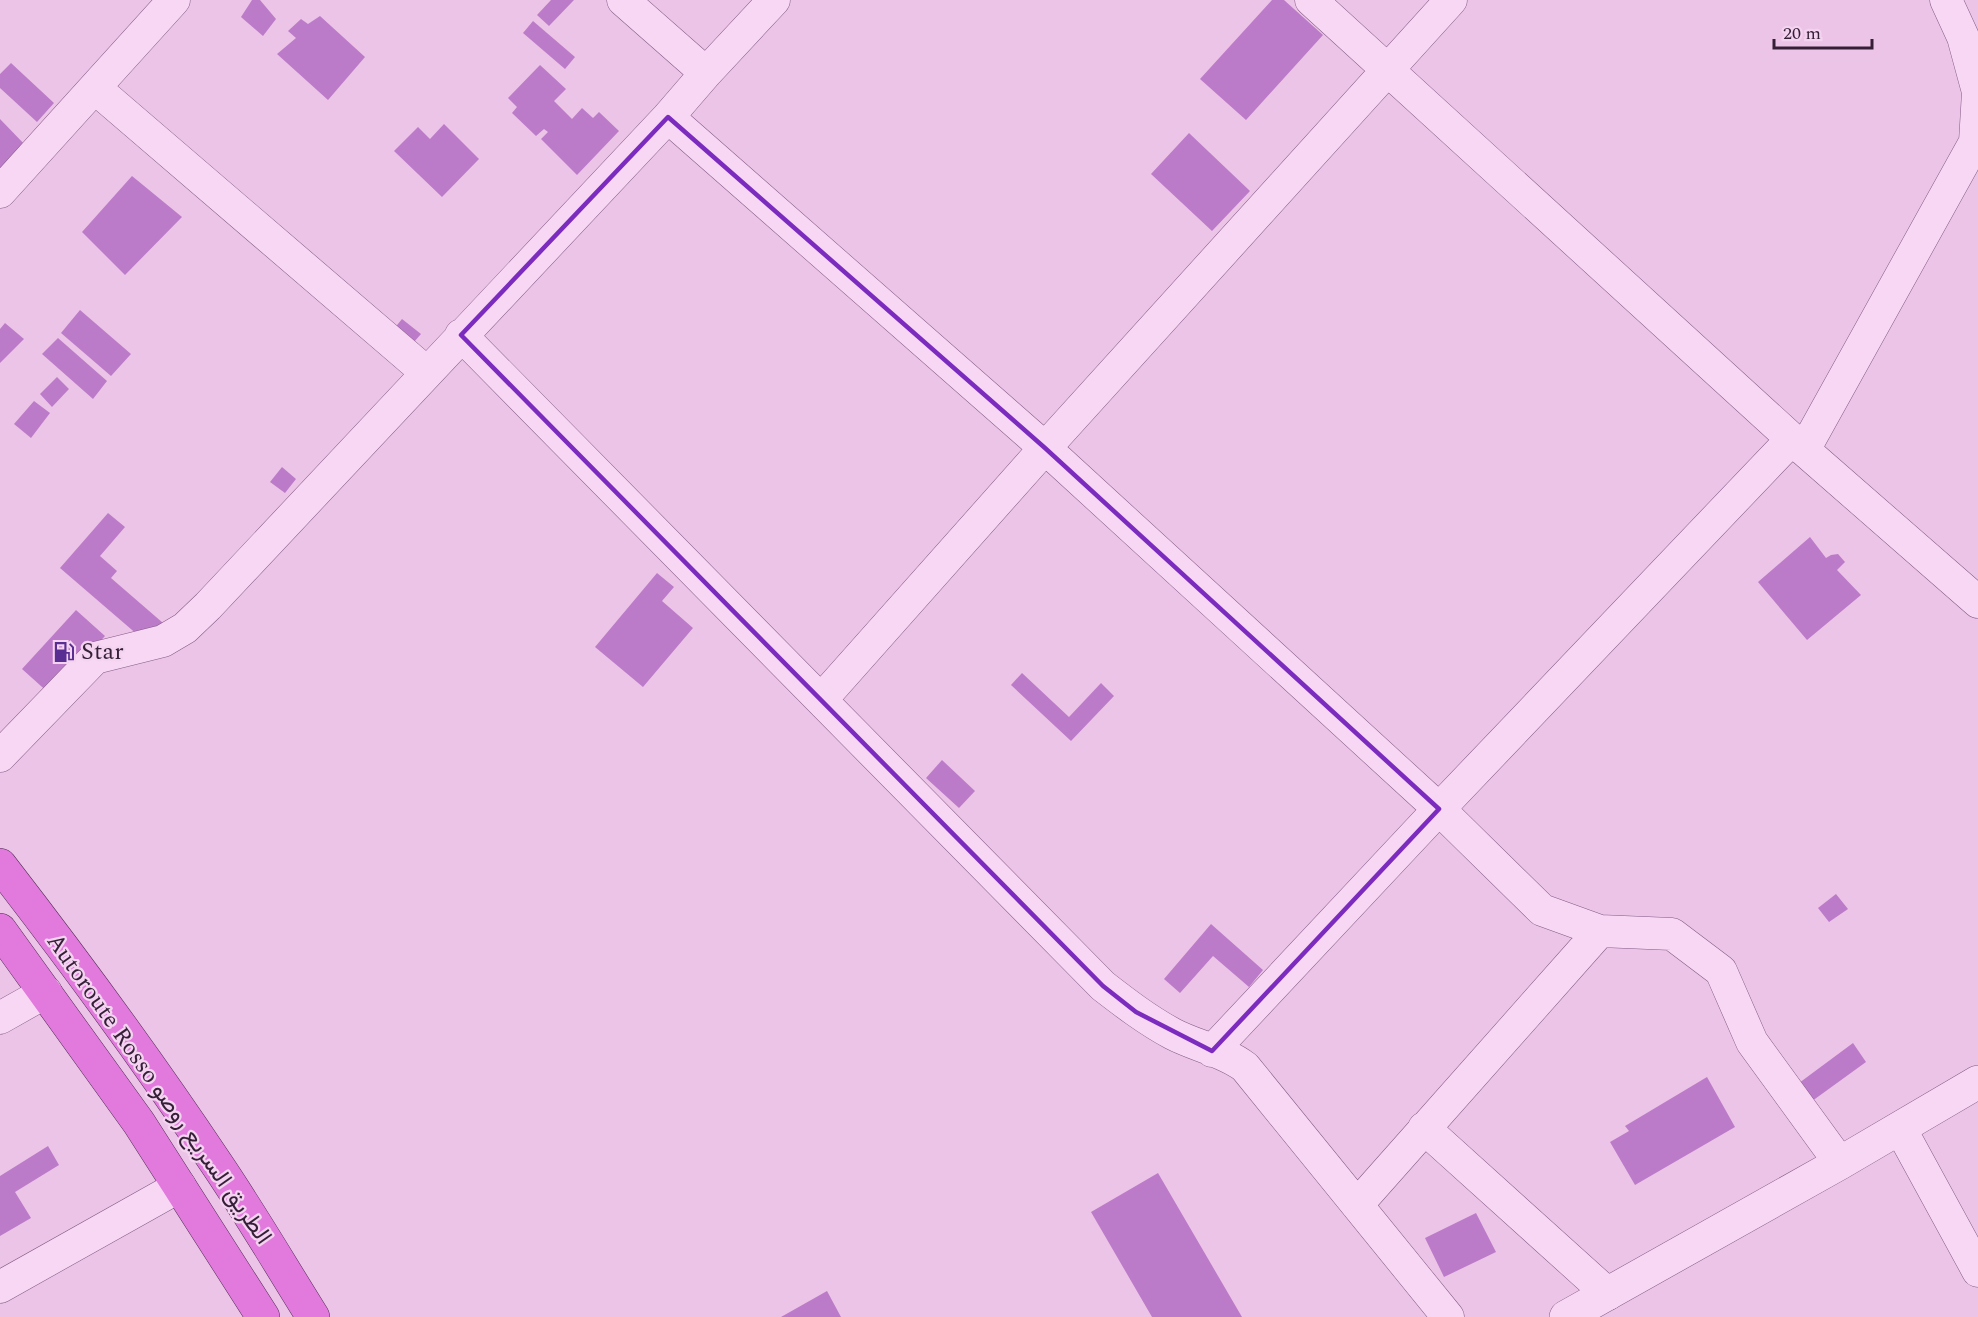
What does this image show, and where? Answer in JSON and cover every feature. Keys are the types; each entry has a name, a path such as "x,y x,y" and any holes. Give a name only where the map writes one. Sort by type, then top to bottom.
{"highway":[{"name":"Autoroute Rosso الطريق السريع روصو","path":"0,865 90,981 166,1089 313,1317"},
{"name":"Autoroute Rosso الطريق السريع روصو","path":"0,930 139,1123 263,1317"}],"street":[{"path":"0,192 174,0"},
{"path":"623,0 705,73"},
{"path":"0,756 95,658 163,642 185,628 208,606 668,117 705,73 774,0"},
{"path":"1311,0 1798,444 1978,602"},
{"path":"821,700 1045,448 1451,0"},
{"path":"1212,1051 1439,809 1798,444 1975,142 1978,93 1963,38 1946,0"},
{"path":"95,88 426,372"},
{"path":"668,117 1045,448 1439,809 1542,910 1600,930 1672,934 1721,971 1752,1042 1840,1163"},
{"path":"461,335 1103,986 1146,1018 1173,1034 1230,1057 1245,1067 1448,1317"},
{"path":"1357,1205 1600,930"},
{"path":"0,1018 46,992"},
{"path":"1566,1317 1978,1083"},
{"path":"1424,1128 1608,1294"},
{"path":"1900,1128 1978,1271"},
{"path":"0,1287 180,1186"}],"highlighted area":[{"path":"668,117 1045,448 1439,809 1212,1051 1136,1012 1103,986 461,335"}],"building":[{"path":"252,0 260,0 276,19 263,36 241,17"},
{"path":"551,0 574,0 549,26 537,15"},
{"path":"1272,0 1284,0 1323,35 1246,120 1200,79"},
{"path":"320,16 365,57 328,100 277,54 296,38 288,31 301,19 308,24"},
{"path":"533,21 575,57 565,69 523,33"},
{"path":"11,63 54,103 37,122 0,88 0,74"},
{"path":"540,65 566,89 554,101 572,119 582,108 593,118 599,112 619,131 577,175 541,139 548,132 544,129 536,136 512,113 517,107 508,98"},
{"path":"0,119 29,149 0,182"},
{"path":"444,124 479,159 442,197 394,151 418,127 430,139"},
{"path":"1189,133 1250,191 1212,231 1151,174"},
{"path":"132,176 182,217 125,275 82,232"},
{"path":"80,310 131,354 111,376 61,333"},
{"path":"402,319 421,334 407,350 389,335"},
{"path":"5,323 24,339 0,363 0,329"},
{"path":"58,338 107,381 93,399 42,354"},
{"path":"57,377 69,389 52,407 40,394"},
{"path":"34,401 50,413 31,438 14,424"},
{"path":"282,467 296,479 285,493 270,482"},
{"path":"108,513 125,527 100,556 117,571 111,578 163,623 146,642 60,568"},
{"path":"1810,537 1826,558 1838,554 1845,562 1837,570 1861,595 1807,640 1758,582"},
{"path":"657,573 674,587 662,601 693,628 643,687 595,647"},
{"name":"Star","path":"76,610 105,636 51,695 22,669"},
{"path":"1022,673 1069,717 1101,683 1114,696 1071,741 1011,685"},
{"path":"942,760 975,791 959,808 926,778"},
{"path":"1836,894 1848,909 1829,922 1818,908"},
{"path":"1211,924 1263,970 1249,987 1213,956 1180,993 1164,979"},
{"path":"1853,1043 1866,1062 1808,1104 1795,1086"},
{"path":"1707,1077 1735,1127 1635,1185 1610,1142 1629,1131 1625,1126"},
{"path":"48,1146 59,1165 15,1192 31,1218 0,1236 0,1176"},
{"path":"1158,1173 1242,1317 1152,1317 1091,1212"},
{"path":"1476,1213 1496,1252 1444,1277 1425,1238"},
{"path":"827,1291 841,1317 781,1317"}],"place":[{"name":"Star","path":"64,652"}]}
